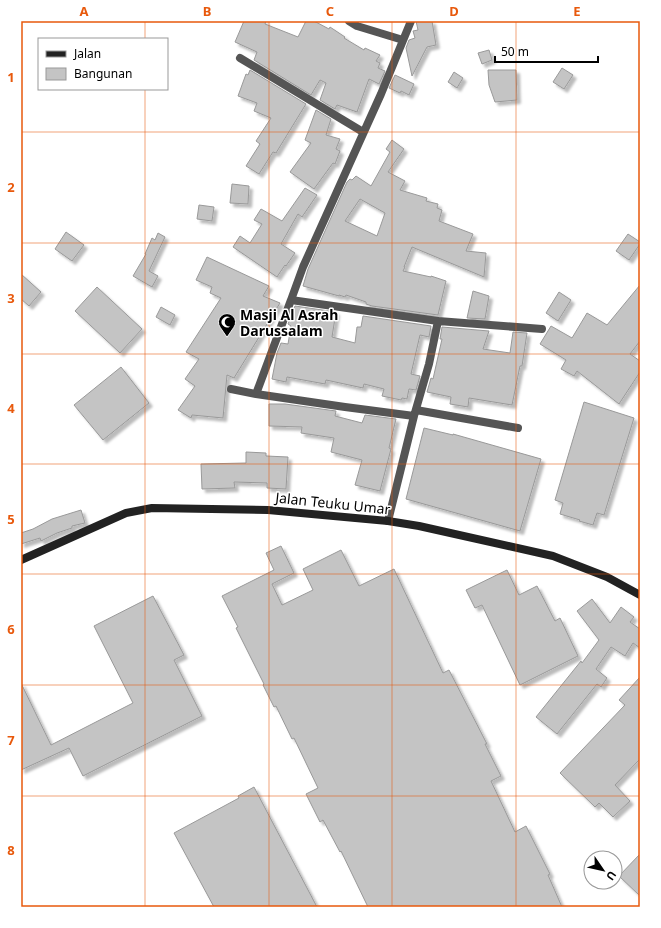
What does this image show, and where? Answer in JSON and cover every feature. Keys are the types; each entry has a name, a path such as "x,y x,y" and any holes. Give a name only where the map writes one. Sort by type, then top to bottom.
{"main road":[{"name":"Jalan Teuku Umar","path":"21,560 126,513 152,508 268,510 388,521 419,526 553,556 607,577 640,595"}],"street":[{"path":"349,21 357,26 403,40"},
{"path":"256,394 303,267 381,94 411,21"},
{"path":"240,58 364,132"},
{"path":"291,300 438,321 542,330"},
{"path":"388,521 429,364 438,321"},
{"path":"231,388 256,394 345,407 415,413 518,428"}],"building":[{"path":"244,21 266,21 265,24 298,37 306,21 314,21 329,29 330,27 345,37 344,38 364,50 365,48 380,55 376,61 380,63 378,68 385,71 379,84 369,79 357,112 337,105 335,109 320,100 326,83 320,80 311,95 254,60 257,52 235,42"},
{"path":"416,21 432,21 436,45 427,47 412,76 406,48 409,40 415,38 413,31 418,30"},
{"path":"489,50 492,60 482,64 478,53"},
{"path":"562,68 573,75 564,89 553,82"},
{"path":"250,70 306,104 276,153 273,152 259,174 246,166 260,144 256,141 271,118 254,111 257,103 238,96 246,74 248,75"},
{"path":"488,70 516,70 517,100 495,102 489,85"},
{"path":"454,72 463,78 457,88 448,82"},
{"path":"395,75 414,84 409,95 389,88"},
{"path":"316,110 331,119 326,135 340,139 336,149 340,151 335,164 333,163 314,189 290,172 311,143 305,140"},
{"path":"392,140 404,149 388,172 405,181 400,190 427,198 426,201 438,204 437,208 442,210 439,221 473,234 466,251 486,253 484,277 412,247 403,271 431,276 446,281 438,315 372,306 366,304 366,302 346,295 345,297 339,296 303,286 308,269 347,182 356,176 371,186 390,152 386,149","holes":["360,199 385,213 377,236 345,221"]},
{"path":"232,184 249,186 248,204 230,203"},
{"path":"305,188 317,195 302,217 298,214 281,244 295,253 277,277 233,247 240,236 250,243 262,224 254,220 261,209 282,221"},
{"path":"199,205 214,207 212,221 197,219"},
{"path":"66,232 84,245 72,261 55,249"},
{"path":"158,233 165,237 149,271 158,276 152,287 133,276 146,254 152,238 155,240"},
{"path":"628,234 640,242 629,260 616,251"},
{"path":"207,257 269,286 263,296 280,303 234,378 227,375 223,418 192,415 191,418 178,410 195,386 185,379 199,359 186,352 221,298 210,293 212,287 196,280"},
{"path":"21,274 41,292 29,306 21,299"},
{"path":"640,285 640,341 630,354 640,361 640,372 619,404 577,371 574,376 561,369 566,360 540,344 551,326 572,338 587,313 607,325"},
{"path":"97,287 142,329 120,353 75,311"},
{"path":"473,291 489,296 485,319 467,318"},
{"path":"559,292 571,300 558,321 546,313"},
{"path":"295,306 336,312 332,337 355,343 357,327 361,327 363,316 431,326 429,337 420,335 411,374 420,376 416,390 409,389 407,399 402,398 401,400 382,396 384,389 364,384 363,388 326,380 325,384 287,377 286,382 272,379 277,353 281,343 288,344 291,326 288,324"},
{"path":"161,307 175,315 170,325 156,317"},
{"path":"442,327 489,331 483,349 510,353 513,332 527,333 522,366 520,366 512,405 469,398 468,407 450,404 451,397 427,392 431,378 433,379 442,339 440,339"},
{"path":"121,367 149,403 103,440 74,405"},
{"path":"584,402 634,418 604,515 597,513 593,525 560,514 563,503 555,500"},
{"path":"269,404 285,404 336,411 335,416 362,423 365,415 396,419 389,448 391,449 380,491 355,485 362,460 331,452 334,438 301,433 302,427 269,426"},
{"path":"424,428 453,434 541,459 520,531 406,499"},
{"path":"246,452 266,453 266,456 288,457 286,489 267,488 267,483 234,482 235,488 202,489 201,464 246,463"},
{"path":"81,510 85,523 72,526 72,528 41,541 40,538 21,544 21,533 33,529 52,519"},
{"path":"281,546 294,573 272,584 282,605 313,590 303,569 341,550 359,586 394,569 443,673 449,670 487,744 485,744 501,776 491,781 515,832 526,826 550,874 548,875 562,907 368,907 341,851 340,852 323,820 320,822 306,794 318,788 294,738 292,739 276,706 274,707 263,685 264,684 236,628 238,627 222,596 274,570 266,553"},
{"path":"507,570 519,595 537,586 555,621 560,618 578,656 520,685 482,605 475,608 466,590"},
{"path":"153,596 184,655 174,660 202,716 83,776 69,748 21,770 21,683 51,745 133,703 94,626"},
{"path":"592,599 610,623 621,607 634,617 630,622 640,629 640,648 633,643 625,656 611,647 596,669 607,678 601,687 597,684 557,734 536,717 581,661 582,663 599,640 577,611"},
{"path":"640,677 640,759 615,785 630,801 613,817 599,803 595,807 560,773 625,705 619,700"},
{"path":"254,787 317,907 214,907 174,833 239,798 238,796"},
{"path":"640,854 640,896 623,880 623,872"}],"place":[{"name":"Masji Al Asrah Darussalam","path":"227,337"}]}
